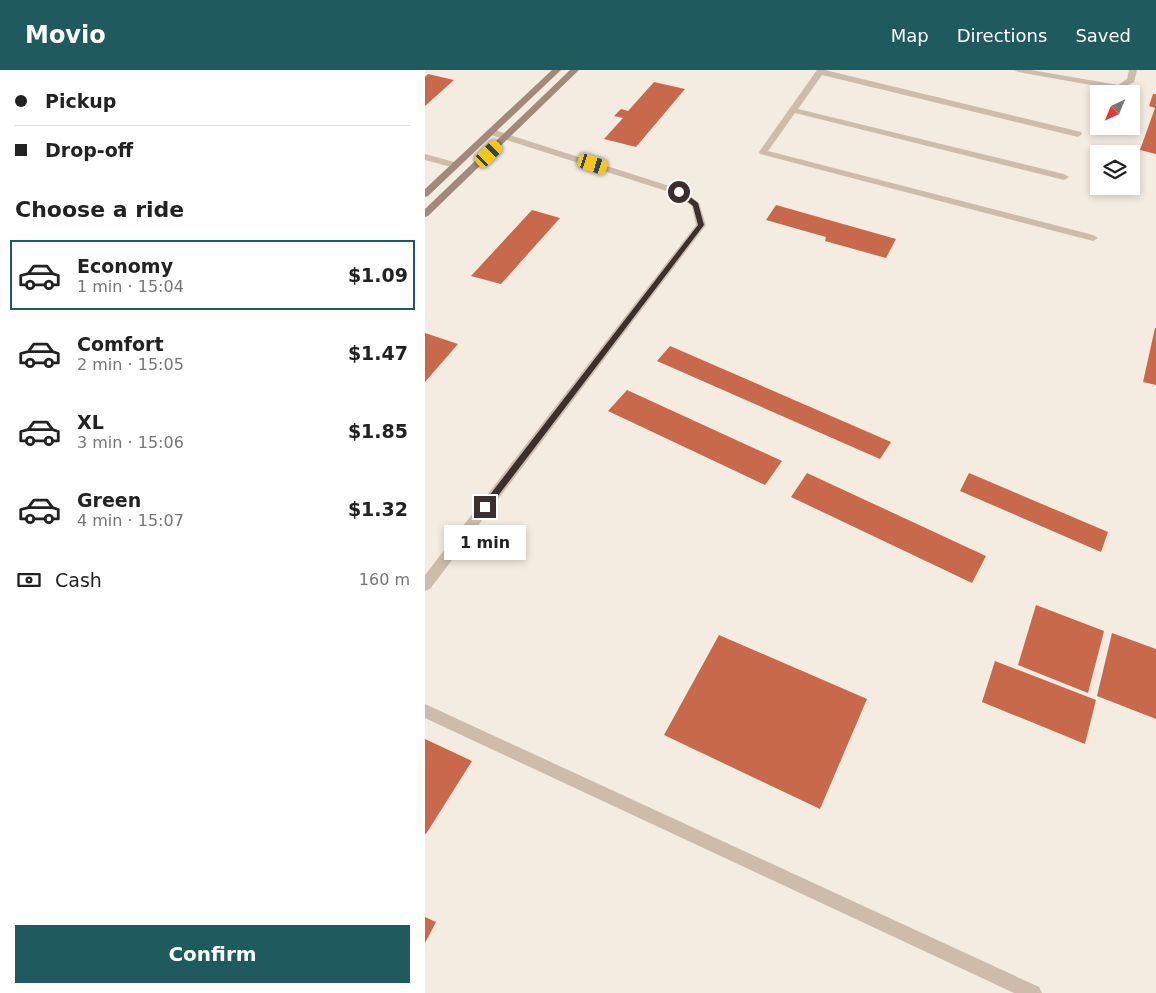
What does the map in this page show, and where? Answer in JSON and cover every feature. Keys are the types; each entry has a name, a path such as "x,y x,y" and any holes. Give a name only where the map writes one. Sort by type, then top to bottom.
{"main road":[{"path":"425,194 557,70"},
{"path":"425,214 575,70"}],"street":[{"path":"1018,70 1119,88 1131,80 1133,70"},
{"path":"1078,134 821,71 763,152 1093,238"},
{"path":"793,110 1064,177"},
{"path":"425,585 701,225 696,205 679,192 491,132"},
{"path":"425,157 455,165"},
{"path":"425,712 1033,993"}],"building":[{"path":"428,74 454,80 425,106 425,77"},
{"path":"654,82 685,89 636,147 604,139 623,118 614,116 621,109 628,111"},
{"path":"1153,94 1156,94 1156,154 1140,150 1155,108 1149,106"},
{"path":"776,205 896,239 886,258 825,241 826,237 766,220"},
{"path":"532,210 560,218 501,284 471,276"},
{"path":"1156,328 1156,385 1143,382"},
{"path":"425,333 458,344 425,382"},
{"path":"670,346 891,442 880,459 657,361"},
{"path":"627,390 782,461 765,485 608,411"},
{"path":"807,473 986,556 972,583 791,497"},
{"path":"969,473 1108,532 1101,552 960,491"},
{"path":"1036,605 1104,631 1088,693 1018,665"},
{"path":"1112,633 1156,649 1156,719 1097,696"},
{"path":"719,635 867,699 820,809 664,735"},
{"path":"995,661 1096,700 1085,744 982,702"},
{"path":"425,739 472,761 426,834 425,834"},
{"path":"425,917 436,922 425,943"}],"route":[{"path":"485,507 701,225 696,205 679,192"}]}
